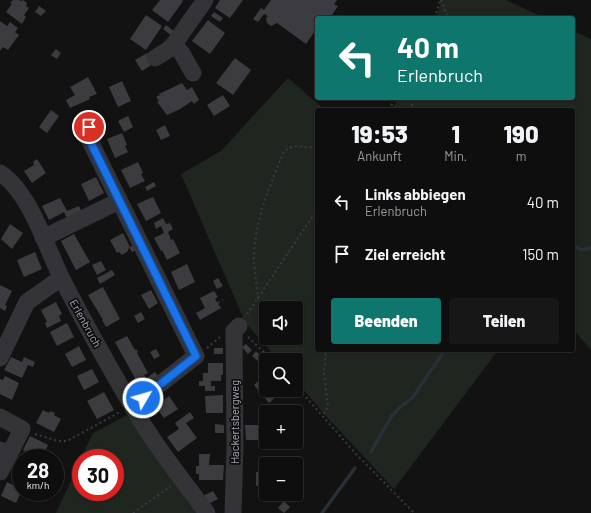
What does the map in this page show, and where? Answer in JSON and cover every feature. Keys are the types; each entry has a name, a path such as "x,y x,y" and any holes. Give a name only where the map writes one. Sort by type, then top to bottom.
{"street":[{"path":"155,58 168,50 174,44 205,0"},
{"path":"174,44 181,52 193,73"},
{"path":"89,127 89,139 196,356 132,406"},
{"name":"Erlenbruch","path":"0,173 8,178 24,197 61,278 132,406 152,438 207,513"},
{"path":"43,238 119,201"},
{"path":"0,358 27,302 61,278"},
{"name":"Hackertsbergweg","path":"233,513 237,328"},
{"path":"0,417 22,429 4,453 0,472"}],"path":[{"path":"436,16 441,0"},
{"path":"441,0 447,16"},
{"path":"258,299 254,262 257,230 267,191 284,150 294,146 315,148"},
{"path":"196,356 226,332 237,328 315,213"},
{"path":"218,303 223,300"},
{"path":"237,328 265,353"},
{"path":"324,414 328,406 324,373 326,352"},
{"path":"303,394 356,454 414,513"},
{"path":"22,429 58,441 67,441 132,406"},
{"path":"133,513 182,479"}],"shaded area":[{"path":"441,0 506,0 541,16 437,16"},
{"path":"575,32 591,39 591,350 575,331 575,108 393,108 397,100 575,100"},
{"path":"288,78 323,108 315,108 315,352 497,352 394,489 303,389 303,353 272,353 265,345 303,345 303,301 259,301 259,338 245,322 181,174 221,151"},
{"path":"127,415 148,441 200,513 56,513 62,501 64,501 64,496 72,478 72,501 124,501 124,449 85,449 93,433"}],"building":[{"path":"13,0 23,0 27,3 26,6 29,8 24,15 26,17 22,24 6,12"},
{"path":"160,0 183,1 168,22 152,10"},
{"path":"220,0 243,0 230,18 215,8"},
{"path":"271,0 337,0 334,4 338,6 331,16 315,16 315,31 306,44 277,23 271,26 267,23 266,18 268,16 264,14 258,22 253,19 261,8 264,10"},
{"path":"39,6 46,11 41,16 35,12"},
{"path":"214,12 223,18 220,22 211,16"},
{"path":"146,15 162,26 146,50 130,39"},
{"path":"208,20 225,33 210,54 192,41"},
{"path":"0,21 7,26 10,22 18,28 15,32 19,35 8,50 3,47 0,51"},
{"path":"166,25 175,32 172,36 163,29"},
{"path":"56,49 61,53 57,59 51,55"},
{"path":"147,53 153,64 142,71 135,60"},
{"path":"235,58 251,70 233,95 216,83"},
{"path":"88,77 97,94 89,97 90,99 70,108 66,100 75,95 70,87"},
{"path":"122,81 131,101 118,107 109,87"},
{"path":"182,83 187,90 192,87 199,100 194,104 192,101 167,115 157,102 159,101 156,97 160,95 159,94"},
{"path":"223,95 230,106 214,116 207,105"},
{"path":"51,110 59,116 47,133 39,127"},
{"path":"128,116 133,127 124,132 118,121"},
{"path":"165,125 170,136 161,140 156,130"},
{"path":"122,133 128,152 115,158 107,139"},
{"path":"37,159 46,173 32,183 24,171 34,165 33,162"},
{"path":"138,162 143,173 141,174 145,181 130,188 121,170"},
{"path":"96,177 104,193 89,201 81,184"},
{"path":"154,182 156,186 147,191 145,187"},
{"path":"153,197 161,213 146,221 137,204"},
{"path":"60,198 67,211 79,206 82,213 68,220 64,212 49,220 42,206"},
{"path":"163,218 166,224 170,223 173,229 168,232 171,240 173,239 180,253 167,260 154,238 164,233 161,226 156,229 154,223"},
{"path":"10,224 23,233 12,249 1,239"},
{"path":"123,233 130,247 134,245 136,250 132,252 129,247 128,251 122,255 119,252 117,253 110,240"},
{"path":"74,234 90,262 76,270 61,241"},
{"path":"35,252 42,269 24,277 17,260"},
{"path":"101,261 106,270 97,275 92,265"},
{"path":"187,264 195,282 179,290 171,272"},
{"path":"112,270 115,275 100,284 97,278"},
{"path":"218,278 223,286 217,289 213,281"},
{"path":"0,285 12,291 5,305 7,306 5,311 0,308"},
{"path":"103,287 120,319 106,327 88,295"},
{"path":"151,290 158,303 149,309 141,295"},
{"path":"214,291 218,297 215,299 221,308 200,320 196,313 205,308 200,298"},
{"path":"56,302 62,314 59,316 61,321 47,328 45,323 47,322 41,310"},
{"path":"141,312 145,319 138,323 134,316"},
{"path":"67,323 74,337 57,346 50,332"},
{"path":"127,336 135,350 136,349 138,352 137,353 148,373 144,375 146,378 143,379 142,376 136,380 115,342"},
{"path":"246,344 252,350 248,354 242,347"},
{"path":"79,346 86,360 72,367 65,354"},
{"path":"214,348 223,348 223,354 214,354"},
{"path":"156,349 160,356 154,359 150,352"},
{"path":"256,351 259,354 259,360 258,361 252,356"},
{"path":"11,357 22,362 24,357 35,362 33,367 28,365 22,378 4,370"},
{"path":"208,363 223,363 223,375 221,375 221,381 211,381 211,386 215,386 215,391 205,391 205,386 199,386 199,381 203,381 203,373 208,373"},
{"path":"92,369 99,382 84,390 77,376"},
{"path":"155,372 160,379 153,384 148,377"},
{"path":"5,376 19,383 12,400 0,394 0,379 3,380"},
{"path":"259,380 259,391 254,385"},
{"path":"104,392 114,410 97,419 87,401"},
{"path":"223,395 223,413 206,413 205,396"},
{"path":"169,396 178,409 164,418 155,406"},
{"path":"264,397 276,397 269,403"},
{"path":"43,410 49,413 50,411 55,413 54,415 61,419 54,432 36,423"},
{"path":"190,412 194,418 186,423 197,438 178,452 167,437 179,429 175,423"},
{"path":"215,424 224,425 224,433 215,433"},
{"path":"245,425 259,425 259,440 246,440"},
{"path":"30,436 48,445 46,449 24,449"},
{"path":"199,454 210,454 209,465 224,465 223,480 199,480 199,474 196,474 196,466 199,466"},
{"path":"256,472 259,472 259,486 256,486"},
{"path":"7,482 12,484 12,501 17,501 16,503 1,496"},
{"path":"213,491 218,499 208,504 203,496"},
{"path":"284,501 290,507 284,513 278,508"}],"waterway":[{"path":"575,247 583,250 591,248"},
{"path":"371,452 391,417 413,397 444,352"},
{"path":"322,513 355,468"}],"route":[{"path":"89,127 89,139 196,356 143,398"}]}
